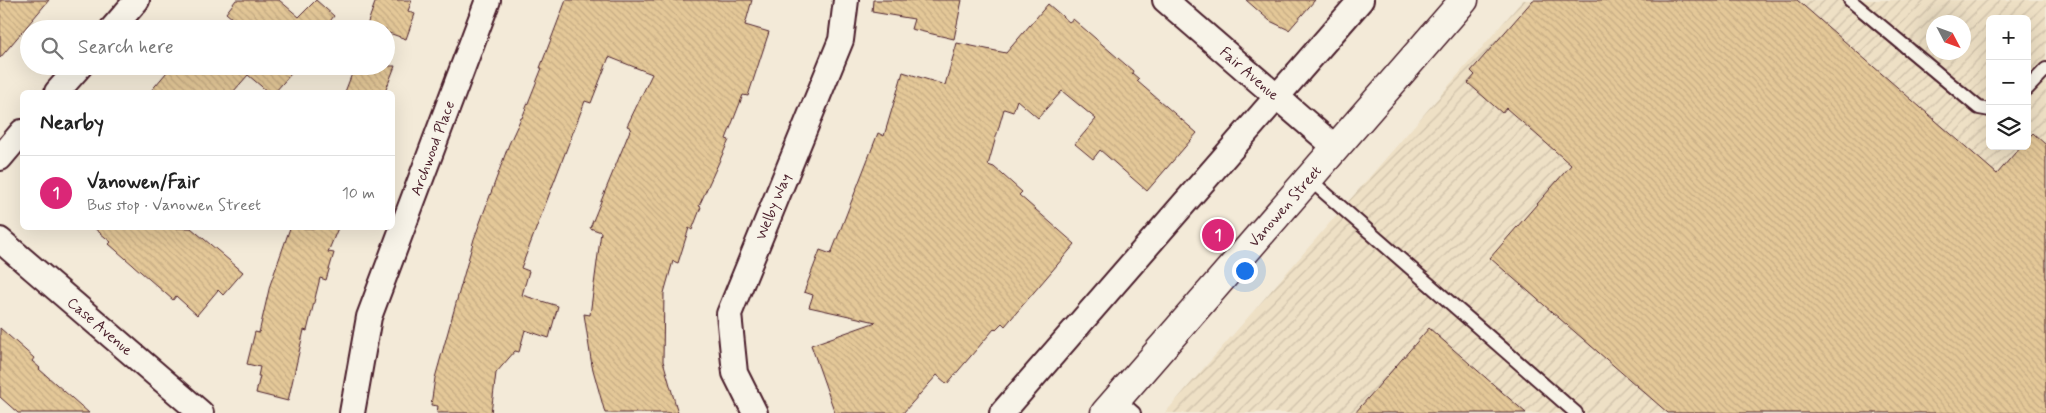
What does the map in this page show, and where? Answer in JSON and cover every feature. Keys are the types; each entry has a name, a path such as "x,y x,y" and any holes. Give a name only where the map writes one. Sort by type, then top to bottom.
{"main road":[{"name":"Vanowen Street","path":"1119,408 1309,178 1464,0"}],"street":[{"path":"120,20 137,0"},
{"name":"Archwood Place","path":"352,413 369,317 488,0"},
{"name":"Welby Way","path":"755,413 735,373 729,314 841,40 846,0"},
{"name":"Fair Avenue","path":"1165,0 1336,148"},
{"path":"1002,413 1361,0"},
{"path":"59,90 72,75"},
{"path":"0,158 20,134"},
{"name":"Case Avenue","path":"0,240 201,413"}],"lane":[{"path":"1850,0 1979,108 1986,109"},
{"path":"2031,85 2046,69"},
{"path":"1309,178 1576,413"}],"shaded area":[{"path":"1523,0 2046,0 2046,413 1165,413"}],"building":[{"path":"0,0 49,0 32,20 20,20 20,34 0,58"},
{"path":"236,0 279,0 299,17 316,0 334,16 331,20 234,20 226,13"},
{"path":"376,0 412,0 408,11 415,14 406,39 395,35 395,20 369,20"},
{"path":"566,0 752,0 745,25 769,32 748,96 743,95 726,139 729,140 699,206 701,207 692,230 689,228 678,263 673,261 664,293 663,361 678,413 605,413 592,366 584,314 590,315 601,232 590,228 631,128 627,126 652,74 609,57 591,103 585,101 521,268 529,271 522,295 558,306 549,338 525,330 519,352 515,351 496,373 491,413 437,413 438,406 431,405 435,378 474,239 509,144 522,118 542,68 540,68"},
{"path":"873,0 962,0 954,39 911,29 914,19 872,12"},
{"path":"1246,0 1315,0 1289,30 1270,21"},
{"path":"1533,0 1797,0 1997,174 2018,150 2031,150 2031,135 2033,133 2046,145 2046,413 1668,413 1490,258 1571,165 1506,108 1502,113 1468,83 1475,75 1471,71"},
{"path":"1048,4 1069,22 1073,19 1133,71 1132,73 1139,79 1137,81 1197,133 1147,191 1100,150 1093,159 1075,144 1096,119 1062,91 1038,118 1017,100 1013,112 1004,109 988,165 994,167 1022,192 1019,195 1075,244 1005,326 1002,323 994,329 947,384 937,375 903,413 835,413 811,345 876,322 809,307 813,295 804,292 820,250 831,254 878,133 884,136 903,72 945,85 957,43 1006,53"},
{"path":"164,75 248,75 235,90 152,90"},
{"path":"248,75 290,75 277,90 266,90"},
{"path":"352,75 392,75 386,90 346,90"},
{"path":"96,230 193,230 243,272 223,295 218,290 197,315 176,296 173,300 109,244 111,242"},
{"path":"289,230 337,230 328,252 334,253 326,280 320,278 307,331 304,330 288,401 256,393 260,367 247,364 255,332 259,333 270,285"},
{"path":"0,328 34,358 32,361 39,369 89,413 18,413 0,397"},
{"path":"1429,328 1526,413 1355,413"}],"place":[{"name":"Vanowen/Fair","path":"1218,235"}]}
